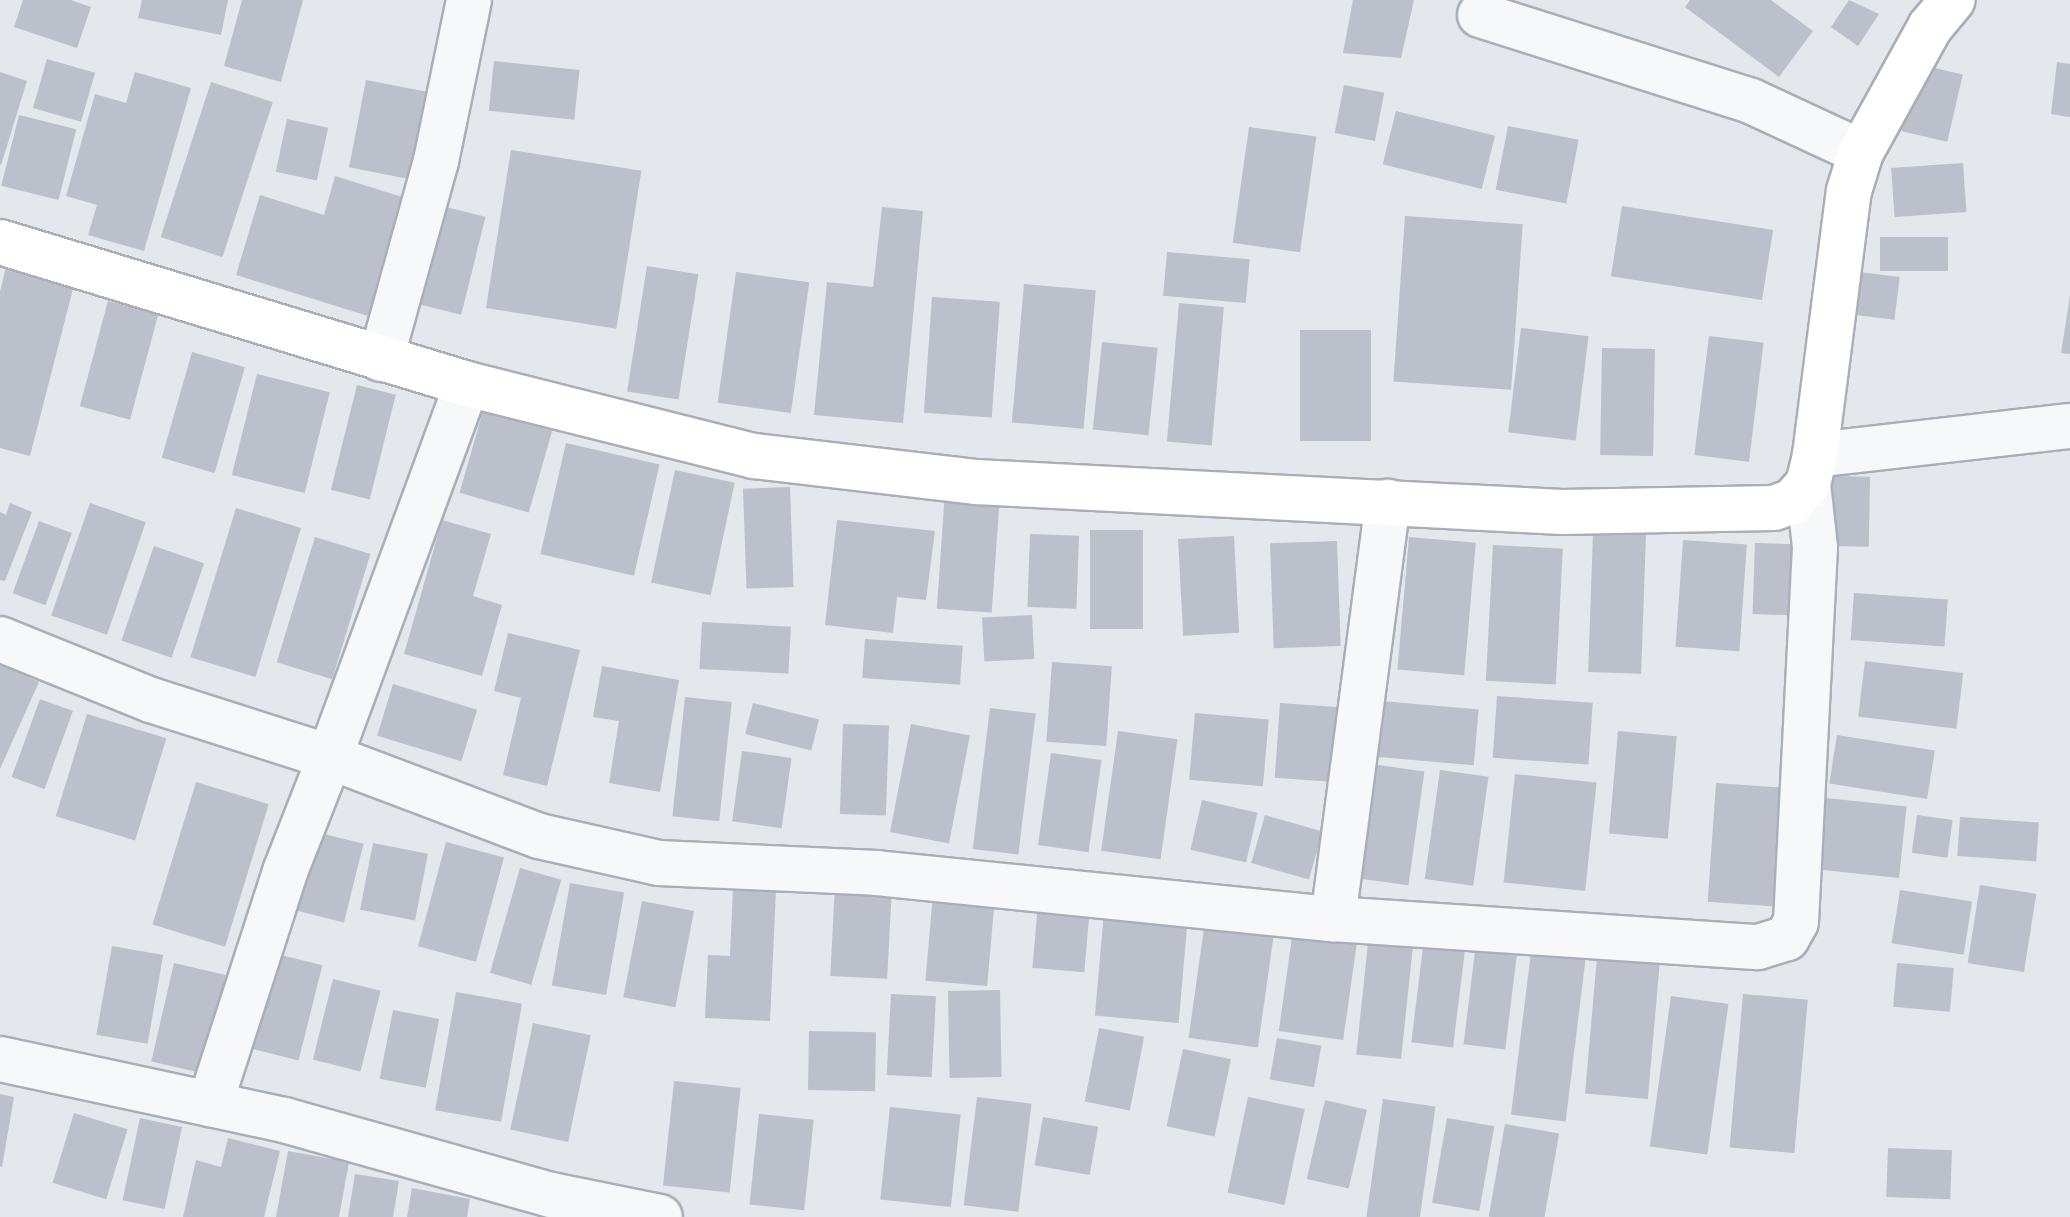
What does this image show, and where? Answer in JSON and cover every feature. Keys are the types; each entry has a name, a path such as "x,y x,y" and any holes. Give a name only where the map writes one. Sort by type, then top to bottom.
{"street":[{"path":"381,359 436,161 469,0"},
{"path":"0,639 151,700 330,757 539,836 659,863 877,873 1333,919 1758,947 1787,938 1796,922 1815,547 1812,470 1849,191 1861,152 1930,27 1953,0"},
{"path":"1480,15 1722,91 1861,152"},
{"path":"0,242 467,384 754,456 976,482 1562,512 1774,508 1793,501 1812,470 1908,445 2070,426"},
{"path":"210,1104 285,872 467,384"},
{"path":"1333,919 1388,502"},
{"path":"0,1059 210,1104 551,1195 660,1217"}],"building":[{"path":"23,0 71,0 91,7 77,48 14,27"},
{"path":"142,0 228,0 221,35 138,18"},
{"path":"242,0 303,0 281,82 224,66"},
{"path":"1353,0 1414,0 1401,58 1343,53"},
{"path":"1690,0 1771,0 1813,31 1779,77 1685,7"},
{"path":"1849,0 1879,14 1858,46 1831,27"},
{"path":"47,59 95,73 81,122 33,108"},
{"path":"494,61 580,70 574,120 489,111"},
{"path":"2057,62 2070,64 2070,117 2051,114"},
{"path":"1917,64 1963,75 1947,142 1901,131"},
{"path":"0,72 27,81 1,165 0,164"},
{"path":"135,72 191,88 144,251 88,235 97,205 66,196 95,94 126,103"},
{"path":"366,80 432,93 415,180 349,167"},
{"path":"211,82 273,102 222,257 161,237"},
{"path":"1344,85 1384,93 1375,141 1335,133"},
{"path":"1396,111 1495,136 1482,189 1383,164"},
{"path":"19,115 76,129 59,200 1,186"},
{"path":"287,119 328,128 317,181 276,172"},
{"path":"1508,126 1579,140 1566,204 1496,190"},
{"path":"1249,127 1316,136 1300,252 1233,243"},
{"path":"511,150 641,171 616,329 486,308"},
{"path":"1963,163 1966,212 1895,217 1891,168"},
{"path":"335,176 418,202 381,320 236,275 260,195 324,215"},
{"path":"438,205 486,217 461,315 414,303"},
{"path":"1622,206 1773,230 1762,300 1611,276"},
{"path":"882,207 923,211 903,423 814,415 827,282 873,287"},
{"path":"1405,216 1523,224 1511,390 1393,382"},
{"path":"1880,237 1948,237 1948,271 1880,271"},
{"path":"1167,252 1250,259 1246,303 1163,296"},
{"path":"647,266 698,274 678,400 627,391"},
{"path":"6,267 74,285 30,456 0,448 0,292"},
{"path":"736,272 809,282 791,413 718,403"},
{"path":"1859,272 1900,277 1894,320 1854,315"},
{"path":"1024,284 1096,290 1084,429 1012,422"},
{"path":"2070,296 2070,354 2061,353"},
{"path":"932,297 1000,302 992,417 924,413"},
{"path":"108,301 158,314 130,420 80,406"},
{"path":"1179,303 1224,307 1212,445 1167,441"},
{"path":"1521,328 1588,336 1576,441 1508,432"},
{"path":"1300,330 1371,330 1371,441 1300,441"},
{"path":"1709,336 1764,343 1749,462 1694,455"},
{"path":"1102,342 1158,348 1148,435 1093,430"},
{"path":"1602,348 1655,349 1653,456 1600,455"},
{"path":"192,352 245,367 215,473 162,458"},
{"path":"257,374 330,392 305,493 232,475"},
{"path":"357,385 396,395 370,499 331,490"},
{"path":"483,411 552,431 529,513 460,493"},
{"path":"566,443 660,465 634,576 540,554"},
{"path":"675,470 735,483 711,595 651,582"},
{"path":"1829,476 1870,477 1869,547 1828,546"},
{"path":"790,487 793,587 747,589 743,489"},
{"path":"945,492 1000,496 992,613 937,609"},
{"path":"10,503 32,512 5,581 0,580 0,512 6,515"},
{"path":"90,503 146,522 107,635 51,616"},
{"path":"236,508 301,528 255,677 190,657"},
{"path":"442,520 491,534 473,596 502,605 482,676 404,654"},
{"path":"837,520 935,531 926,600 897,597 893,633 825,625"},
{"path":"39,521 72,533 46,605 13,593"},
{"path":"1090,530 1143,530 1143,629 1090,629"},
{"path":"1593,533 1646,535 1641,674 1588,672"},
{"path":"1030,534 1079,536 1076,609 1027,607"},
{"path":"1234,536 1239,633 1183,636 1178,539"},
{"path":"315,537 370,554 332,679 277,662"},
{"path":"1409,537 1476,543 1464,675 1397,669"},
{"path":"1683,540 1747,544 1739,651 1676,647"},
{"path":"1337,541 1341,646 1274,648 1270,543"},
{"path":"1755,543 1807,545 1804,616 1753,614"},
{"path":"1493,545 1563,549 1556,684 1486,681"},
{"path":"154,546 204,563 172,658 121,641"},
{"path":"1854,593 1948,600 1944,646 1851,640"},
{"path":"1032,615 1034,659 984,662 982,618"},
{"path":"702,622 791,627 788,674 700,669"},
{"path":"508,633 580,650 547,786 503,775 521,698 494,691"},
{"path":"865,639 963,646 960,685 862,678"},
{"path":"1865,661 1963,673 1956,729 1858,717"},
{"path":"1052,662 1112,666 1106,746 1046,742"},
{"path":"0,664 39,682 0,769"},
{"path":"602,666 679,680 660,792 609,783 619,721 593,717"},
{"path":"393,684 477,710 461,761 377,736"},
{"path":"1497,696 1593,703 1588,765 1493,758"},
{"path":"685,697 732,702 719,821 672,816"},
{"path":"40,699 73,711 45,789 12,777"},
{"path":"1381,701 1479,710 1474,765 1376,757"},
{"path":"753,703 819,719 811,751 745,734"},
{"path":"1280,703 1350,708 1345,783 1275,778"},
{"path":"990,708 1036,714 1018,855 973,849"},
{"path":"1195,713 1269,719 1263,786 1189,780"},
{"path":"87,714 166,738 135,841 56,816"},
{"path":"843,724 889,726 886,816 840,814"},
{"path":"911,724 970,735 949,843 890,832"},
{"path":"1118,731 1177,739 1161,859 1101,851"},
{"path":"1618,731 1677,736 1668,839 1609,834"},
{"path":"1837,735 1935,750 1927,799 1829,783"},
{"path":"742,751 792,758 782,828 732,821"},
{"path":"1051,753 1102,760 1089,852 1038,845"},
{"path":"1364,763 1424,771 1408,885 1348,877"},
{"path":"1440,770 1489,777 1473,886 1425,879"},
{"path":"1515,774 1597,783 1585,891 1504,882"},
{"path":"196,782 269,804 225,947 152,924"},
{"path":"1716,783 1787,788 1779,907 1708,902"},
{"path":"1826,798 1907,806 1899,878 1818,870"},
{"path":"1202,800 1258,813 1246,863 1191,850"},
{"path":"1265,815 1323,832 1309,880 1251,863"},
{"path":"1917,815 1953,820 1947,858 1912,853"},
{"path":"1960,817 2039,823 2036,861 1957,856"},
{"path":"316,832 364,844 344,922 296,911"},
{"path":"446,842 504,858 476,962 418,946"},
{"path":"373,843 428,854 415,920 360,910"},
{"path":"520,868 561,880 531,985 490,973"},
{"path":"570,883 624,893 606,995 552,985"},
{"path":"835,885 892,888 887,979 830,976"},
{"path":"1980,885 2036,894 2024,972 1968,963"},
{"path":"733,888 776,890 770,1021 705,1018 708,955 730,956"},
{"path":"1900,890 1972,901 1964,955 1892,943"},
{"path":"933,894 995,899 987,986 925,981"},
{"path":"642,901 694,911 675,1007 623,997"},
{"path":"1038,904 1090,909 1084,972 1032,968"},
{"path":"1104,912 1188,919 1179,1023 1095,1016"},
{"path":"1205,921 1274,931 1258,1048 1189,1038"},
{"path":"1293,930 1357,939 1343,1040 1279,1031"},
{"path":"1368,943 1413,948 1401,1059 1356,1054"},
{"path":"112,946 163,955 148,1044 96,1035"},
{"path":"1423,947 1465,952 1453,1047 1411,1042"},
{"path":"1475,951 1517,956 1505,1049 1464,1044"},
{"path":"269,952 322,965 299,1060 245,1047"},
{"path":"1531,952 1586,959 1566,1121 1511,1115"},
{"path":"1597,957 1660,962 1648,1099 1585,1093"},
{"path":"174,963 226,975 203,1073 151,1061"},
{"path":"1897,963 1954,968 1950,1012 1893,1007"},
{"path":"333,979 381,991 360,1071 313,1060"},
{"path":"1000,990 1002,1077 950,1078 948,991"},
{"path":"456,992 522,1004 501,1122 435,1110"},
{"path":"891,994 936,996 932,1077 887,1075"},
{"path":"1743,994 1808,1000 1794,1153 1730,1147"},
{"path":"1671,996 1728,1004 1707,1155 1650,1147"},
{"path":"393,1010 439,1019 426,1088 380,1079"},
{"path":"533,1023 591,1035 568,1142 510,1130"},
{"path":"1099,1028 1144,1037 1130,1110 1085,1102"},
{"path":"809,1031 876,1032 875,1091 808,1090"},
{"path":"1277,1038 1321,1046 1314,1087 1270,1079"},
{"path":"1183,1049 1231,1059 1215,1136 1167,1126"},
{"path":"674,1081 741,1088 730,1192 663,1185"},
{"path":"0,1094 14,1097 2,1167 0,1166"},
{"path":"977,1097 1032,1104 1018,1212 964,1205"},
{"path":"1248,1097 1305,1109 1284,1205 1228,1193"},
{"path":"1383,1099 1435,1106 1420,1217 1366,1217"},
{"path":"1325,1100 1367,1110 1349,1189 1307,1179"},
{"path":"890,1107 961,1114 951,1207 880,1199"},
{"path":"74,1113 128,1129 106,1199 53,1183"},
{"path":"759,1114 814,1120 804,1210 749,1205"},
{"path":"1043,1117 1098,1127 1090,1175 1034,1165"},
{"path":"140,1118 182,1127 165,1209 123,1200"},
{"path":"1447,1118 1494,1126 1479,1211 1432,1203"},
{"path":"1505,1124 1559,1134 1544,1217 1489,1217"},
{"path":"228,1138 280,1151 264,1217 183,1217 196,1160 221,1167"},
{"path":"1888,1148 1952,1150 1950,1199 1886,1197"},
{"path":"288,1151 349,1162 339,1217 276,1217"},
{"path":"355,1174 399,1181 393,1217 348,1217"},
{"path":"412,1188 470,1199 467,1217 407,1217"}]}
